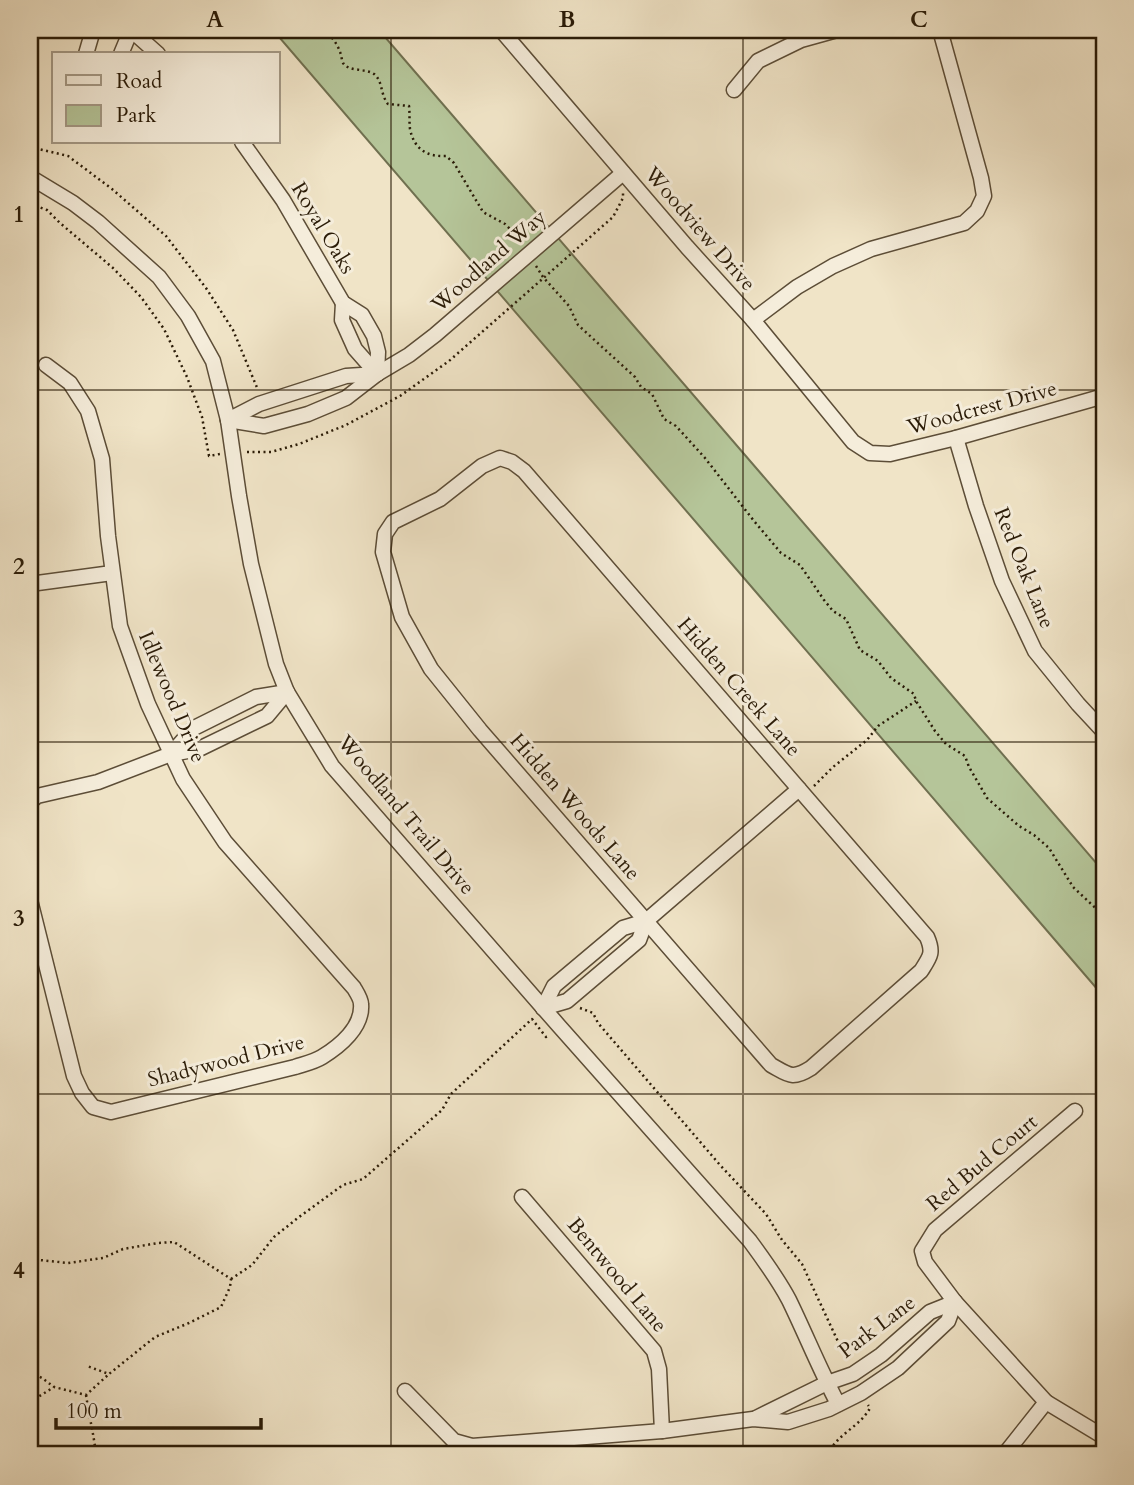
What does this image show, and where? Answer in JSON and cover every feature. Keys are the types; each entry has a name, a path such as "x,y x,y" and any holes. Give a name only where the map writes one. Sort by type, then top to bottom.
{"street":[{"path":"87,52 93,30"},
{"path":"122,52 131,30 156,52"},
{"name":"Woodview Drive","path":"501,30 753,320 853,442 870,453"},
{"path":"734,90 758,61 801,40 837,30"},
{"path":"753,320 797,287 833,266 871,249 964,223 976,211 984,196 981,177 940,30"},
{"name":"Royal Oaks","path":"243,144 284,200 343,303 362,315 374,336 378,352 377,374"},
{"name":"Woodland Way","path":"228,420 264,426 309,414 346,398 435,335 623,173"},
{"name":"Woodland Trail Drive","path":"30,177 98,222 159,277 188,316 213,361 228,420 251,564 276,664 287,692 332,766 750,1241 788,1298 838,1404"},
{"name":"Royal Oaks","path":"343,303 342,320 355,349 377,374"},
{"name":"Idlewood Drive","path":"46,365 70,383 88,411 102,459 107,536 120,625 148,704 183,779 225,842 354,988 361,1002"},
{"name":"Woodland Way","path":"228,420 259,404 346,376 377,374"},
{"name":"Woodcrest Drive","path":"870,453 890,454 956,438 1104,396"},
{"name":"Red Oak Lane","path":"956,438 1002,580 1035,651 1104,732"},
{"name":"Hidden Creek Lane","path":"385,534 393,522 440,499 482,467 500,458 512,462 524,471 926,937 931,946 931,955 921,971 811,1068 799,1075 790,1075"},
{"name":"Hidden Woods Lane","path":"385,534 383,552 402,617 431,669 480,730 771,1065 790,1075"},
{"path":"30,584 112,573"},
{"path":"171,754 194,728 256,697 287,692"},
{"path":"30,802 37,796 98,782 171,754 200,749 267,716 287,692"},
{"path":"543,1008 554,986 623,928 646,921 802,792"},
{"name":"Shadywood Drive","path":"30,900 74,1076 93,1107 111,1112 295,1067 320,1058 353,1031 359,1018 361,1002"},
{"name":"Red Bud Court","path":"955,1302 925,1262 922,1251 935,1230 1075,1111"},
{"name":"Bentwood Lane","path":"522,1197 654,1351 659,1369 662,1431"},
{"path":"955,1302 1046,1402 1104,1437"},
{"name":"Park Lane","path":"753,1419 827,1383 853,1374 881,1355 930,1312 955,1302"},
{"name":"Park Lane","path":"405,1391 454,1441 472,1446 662,1431 753,1419 788,1422 829,1409 861,1393 898,1368 948,1321 955,1302"},
{"path":"1004,1455 1046,1402"}],"path":[{"path":"324,30 334,38 343,62 349,68 370,72 376,76 387,104 409,106 414,142 424,152 433,156 446,156 454,163 483,212 505,224 515,234 543,277 569,306 578,325 635,377 641,387 652,394 663,419 676,426 781,553 800,565 833,611 846,619 860,650 878,661 891,678 914,694 934,731 946,744 965,756 988,798 1049,848 1073,887 1104,916"},
{"path":"30,147 68,156 112,189 166,236 206,288 233,330 259,392 259,404"},
{"path":"30,209 38,207 47,210 113,268 141,297 164,329 187,377 202,417 209,456 233,452 271,452 299,444 346,425 400,396 449,361 613,217 623,198 623,173"},
{"path":"802,792 866,740 877,726 916,701"},
{"path":"86,1395 155,1337 221,1307 231,1279 252,1265 274,1237 343,1185 363,1179 442,1110 451,1094 532,1019 546,1037 559,1026"},
{"path":"30,1259 68,1263 103,1258 123,1249 174,1242 231,1279"},
{"path":"87,1366 109,1374"},
{"path":"30,1372 54,1388 86,1395"},
{"path":"30,1402 54,1388"},
{"path":"86,1395 96,1455"}],"green space":[{"path":"273,30 379,30 1104,872 1104,997"}]}
